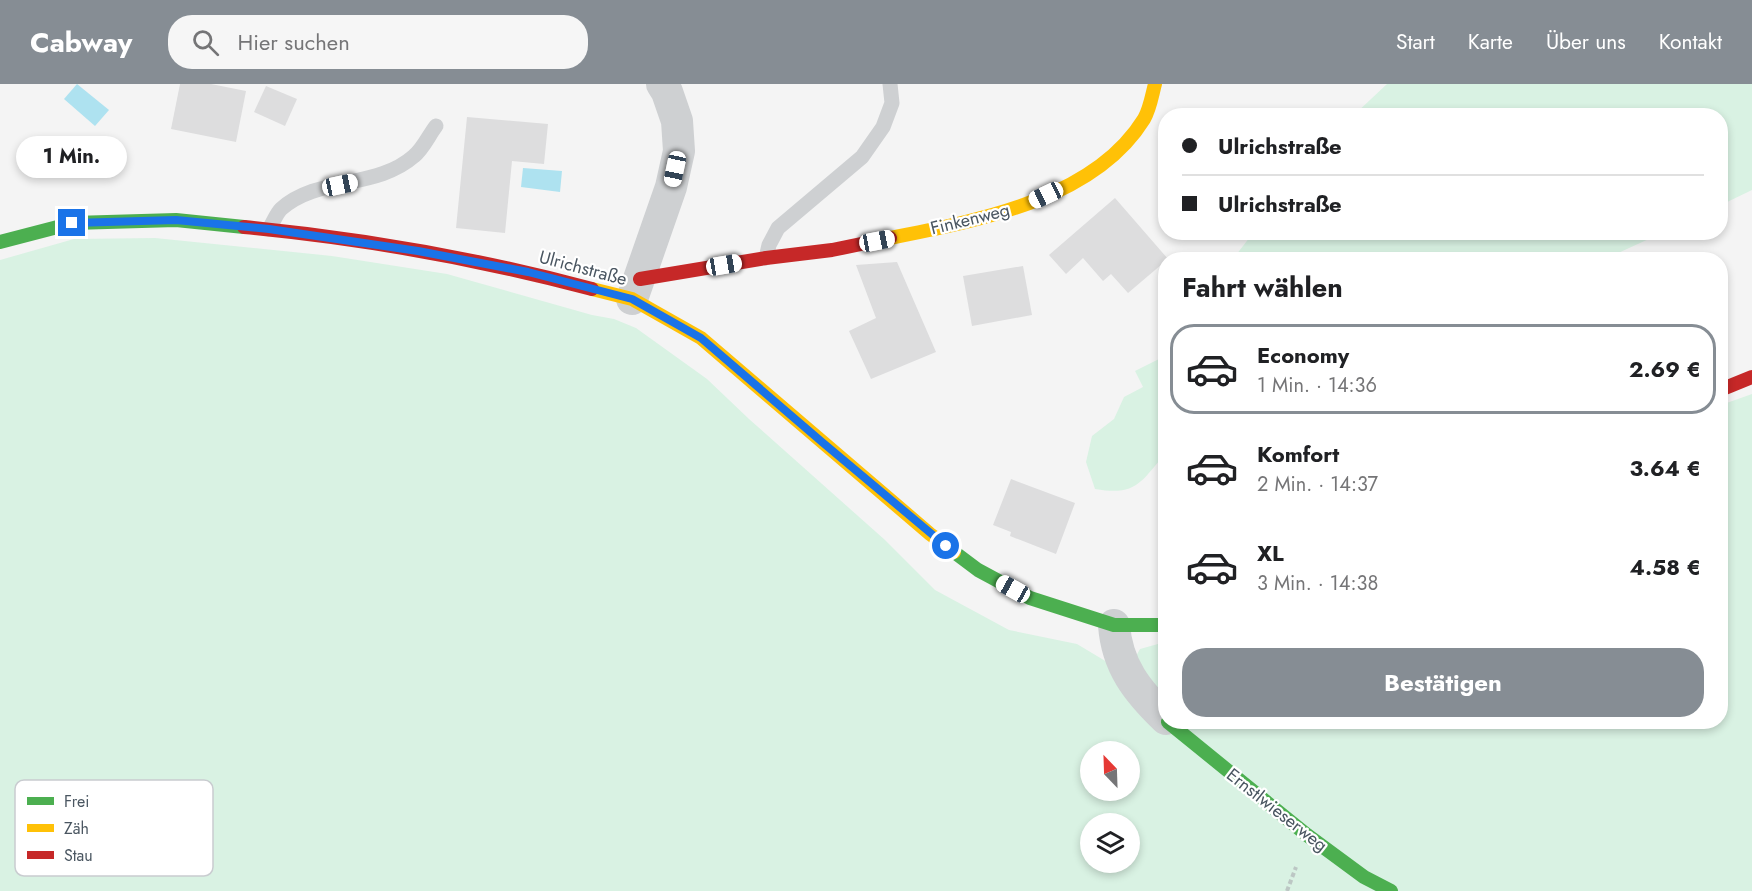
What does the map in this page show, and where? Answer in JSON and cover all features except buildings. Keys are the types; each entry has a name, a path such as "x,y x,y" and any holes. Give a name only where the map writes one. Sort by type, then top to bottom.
{"street":[{"path":"636,289 671,187 679,151 677,121 662,84"},
{"name":"Finkenweg","path":"636,289 766,258 832,250 966,223 1029,204 1082,178 1122,148 1145,117 1155,84"},
{"name":"Ulrichstraße","path":"0,242 72,223 176,220 269,229 429,253 636,289 701,338 930,534 978,570 1030,598 1114,625 1158,625"},
{"path":"1728,387 1752,377"},
{"name":"Ernstlwieserweg","path":"1114,625 1116,644 1125,669 1143,696 1158,711"},
{"name":"Ernstlwieserweg","path":"1178,729 1307,835 1364,876 1391,891"}],"lane":[{"path":"766,258 769,245 778,228 862,157 883,127 892,103 890,84"},
{"path":"269,229 280,210 298,199 322,189 375,178 400,167 417,155 435,126"}],"green space":[{"path":"1387,84 1752,84 1752,190 1728,202 1728,108 1361,108"},
{"path":"155,238 332,256 447,274 592,315 614,319 636,328 707,379 885,540 935,590 1009,630 1077,644 1112,665 1135,658 1140,649 1158,644 1158,729 1728,729 1728,403 1752,394 1752,891 0,891 0,260 74,239"},
{"path":"1248,240 1647,240 1620,252 1238,252"},
{"path":"1158,360 1158,462 1143,480 1129,489 1109,491 1095,489 1086,462 1092,436 1114,419 1124,397 1143,387 1135,371"}],"water":[{"path":"77,84 109,110 95,126 64,99"},
{"path":"523,168 562,171 560,192 521,187"}],"traffic: fast":[{"path":"0,242 73,223 176,220 244,227"},
{"path":"954,552 978,570 1030,598 1114,625 1158,625"},
{"path":"1177,729 1307,835 1364,877 1391,891"}],"traffic: slow":[{"path":"890,238 995,214 1031,203 1064,188 1095,169 1122,147 1144,119 1155,84"},
{"path":"592,289 632,299 701,338 954,552"}],"traffic: jam":[{"path":"244,227 332,237 419,251 506,268 592,289"},
{"path":"640,279 766,258 832,250 890,238"},
{"path":"1728,387 1752,377"}],"route":[{"path":"72,223 176,220 269,229 418,251 528,272 632,299 701,338 946,546"}]}
